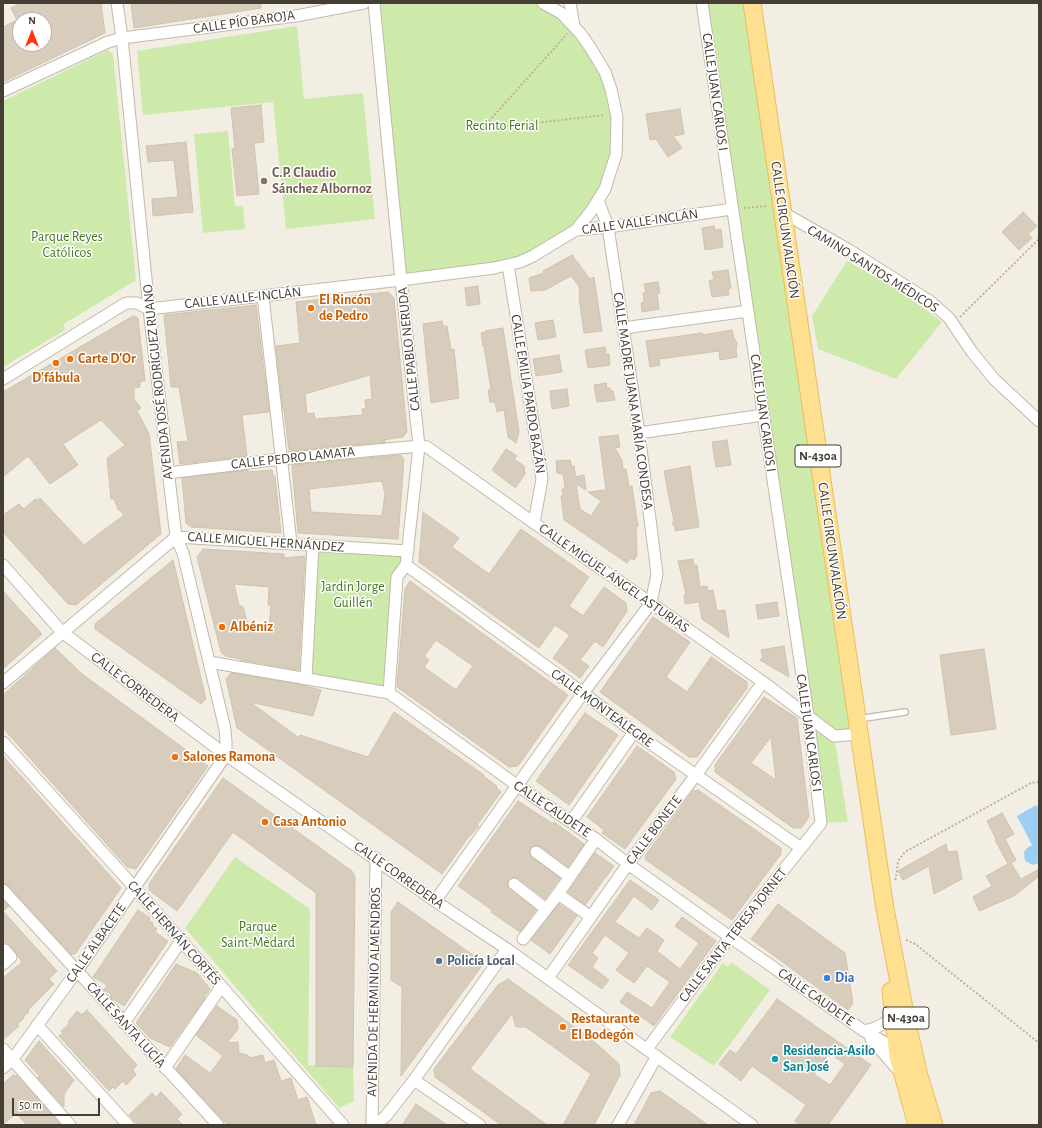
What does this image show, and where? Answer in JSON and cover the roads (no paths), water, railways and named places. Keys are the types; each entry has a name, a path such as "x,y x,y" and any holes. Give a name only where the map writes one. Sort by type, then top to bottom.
{"main road":[{"name":"CALLE CIRCUNVALACIÓN","path":"752,3 885,908"},
{"name":"N-430a","path":"885,908 906,1019 919,1076 933,1125"},
{"name":"N-430a","path":"885,908 898,1056 917,1125"}],"street":[{"name":"AVENIDA JOSÉ RODRÍGUEZ RUANO","path":"117,3 122,38 149,309 176,537 183,553 225,729 226,755"},
{"name":"CALLE PÍO BAROJA","path":"3,91 108,42 122,38 296,16 364,3"},
{"name":"CALLE PABLO NERUDA","path":"374,3 419,446 406,565 397,577 389,693"},
{"path":"543,3 561,13 574,26 590,47 605,72 617,114 616,154 605,190 587,218 576,230"},
{"path":"570,3 574,26"},
{"name":"CALLE JUAN CARLOS I","path":"702,3 808,715 821,823"},
{"name":"CALLE MADRE JUANA MARÍA CONDESA","path":"598,200 608,227 639,433 657,574 651,603"},
{"name":"CAMINO SANTOS MÉDICOS","path":"781,208 931,302 949,318 972,352 994,379 1039,421"},
{"name":"CALLE VALLE-INCLÁN","path":"149,309 494,268 508,265 533,256 576,230 608,227 732,209"},
{"name":"CALLE EMILIA PARDO BAZÁN","path":"508,265 542,479 534,523"},
{"path":"263,296 291,543"},
{"path":"3,379 126,303 137,303 149,309"},
{"path":"623,328 748,311"},
{"path":"639,433 763,415"},
{"name":"CALLE MIGUEL ÁNGEL ASTURIAS","path":"419,446 427,447 534,523 651,603 763,682 834,736 859,727"},
{"name":"CALLE PEDRO LAMATA","path":"168,473 281,459 419,446"},
{"name":"CALLE MIGUEL HERNÁNDEZ","path":"3,683 176,537 291,543 408,552"},
{"path":"306,679 313,545"},
{"name":"CALLE CORREDERA","path":"3,565 62,632 226,755 376,858 435,901 507,949 752,1125"},
{"name":"CALLE MONTEALEGRE","path":"406,565 583,693 634,732 801,848"},
{"path":"435,901 583,693 651,603"},
{"name":"CALLE CAUDETE","path":"209,662 389,693 518,786 596,839 628,864 730,937 864,1031 884,1042 893,1049 908,1067 922,1111 933,1125"},
{"name":"CALLE BONETE","path":"548,978 628,864 696,775 763,682"},
{"path":"571,822 634,732"},
{"name":"CALLE HERNÁN CORTÉS","path":"3,742 135,888 343,1125"},
{"name":"CALLE ALBACETE","path":"3,1068 12,1060 77,971 226,755"},
{"name":"CALLE SANTA TERESA JORNET","path":"647,1049 770,885 821,823"},
{"path":"523,939 558,894 596,839"},
{"path":"536,852 570,877"},
{"name":"AVENIDA DE HERMINIO ALMENDROS","path":"372,1125 376,858"},
{"path":"514,884 546,909"},
{"name":"CALLE SANTA LUCÍA","path":"3,890 218,1125"},
{"path":"558,894 591,916"},
{"path":"124,1023 181,941"},
{"path":"375,1125 386,1116 414,1080 507,949"},
{"path":"3,964 11,957 5,950"},
{"path":"165,1068 221,987"},
{"name":"CALLE CAUDETE","path":"864,1031 885,1023 890,1018 893,1008"},
{"path":"37,1025 128,1125"},
{"name":"CALLE CAUDETE","path":"864,1031 902,1074"},
{"path":"3,1049 70,1125"},
{"path":"618,1125 657,1056"},
{"path":"414,1080 480,1125"},
{"path":"912,1108 912,1125"}],"lane":[{"path":"859,727 905,712"}],"water":[{"path":"1036,805 1039,809 1039,863 1033,865 1025,861 1024,852 1032,845 1017,816"}],"place":[{"name":"C.P. Claudio Sánchez Albornoz","path":"264,181"},
{"name":"El Rincón de Pedro","path":"311,308"},
{"name":"Carte D'Or","path":"70,359"},
{"name":"D'fábula","path":"56,363"},
{"name":"Albéniz","path":"222,627"},
{"name":"Salones Ramona","path":"175,757"},
{"name":"Casa Antonio","path":"265,822"},
{"name":"Policía Local","path":"439,961"},
{"name":"Dia","path":"827,978"},
{"name":"Restaurante El Bodegón","path":"563,1027"},
{"name":"Residencia-Asilo San José","path":"775,1059"}],"park label":[{"name":"Recinto Ferial","path":"502,126"},
{"name":"Parque Reyes Católicos","path":"67,246"},
{"name":"Jardín Jorge Guillén","path":"353,596"},
{"name":"Parque Saint-Mèdard","path":"258,936"}]}
